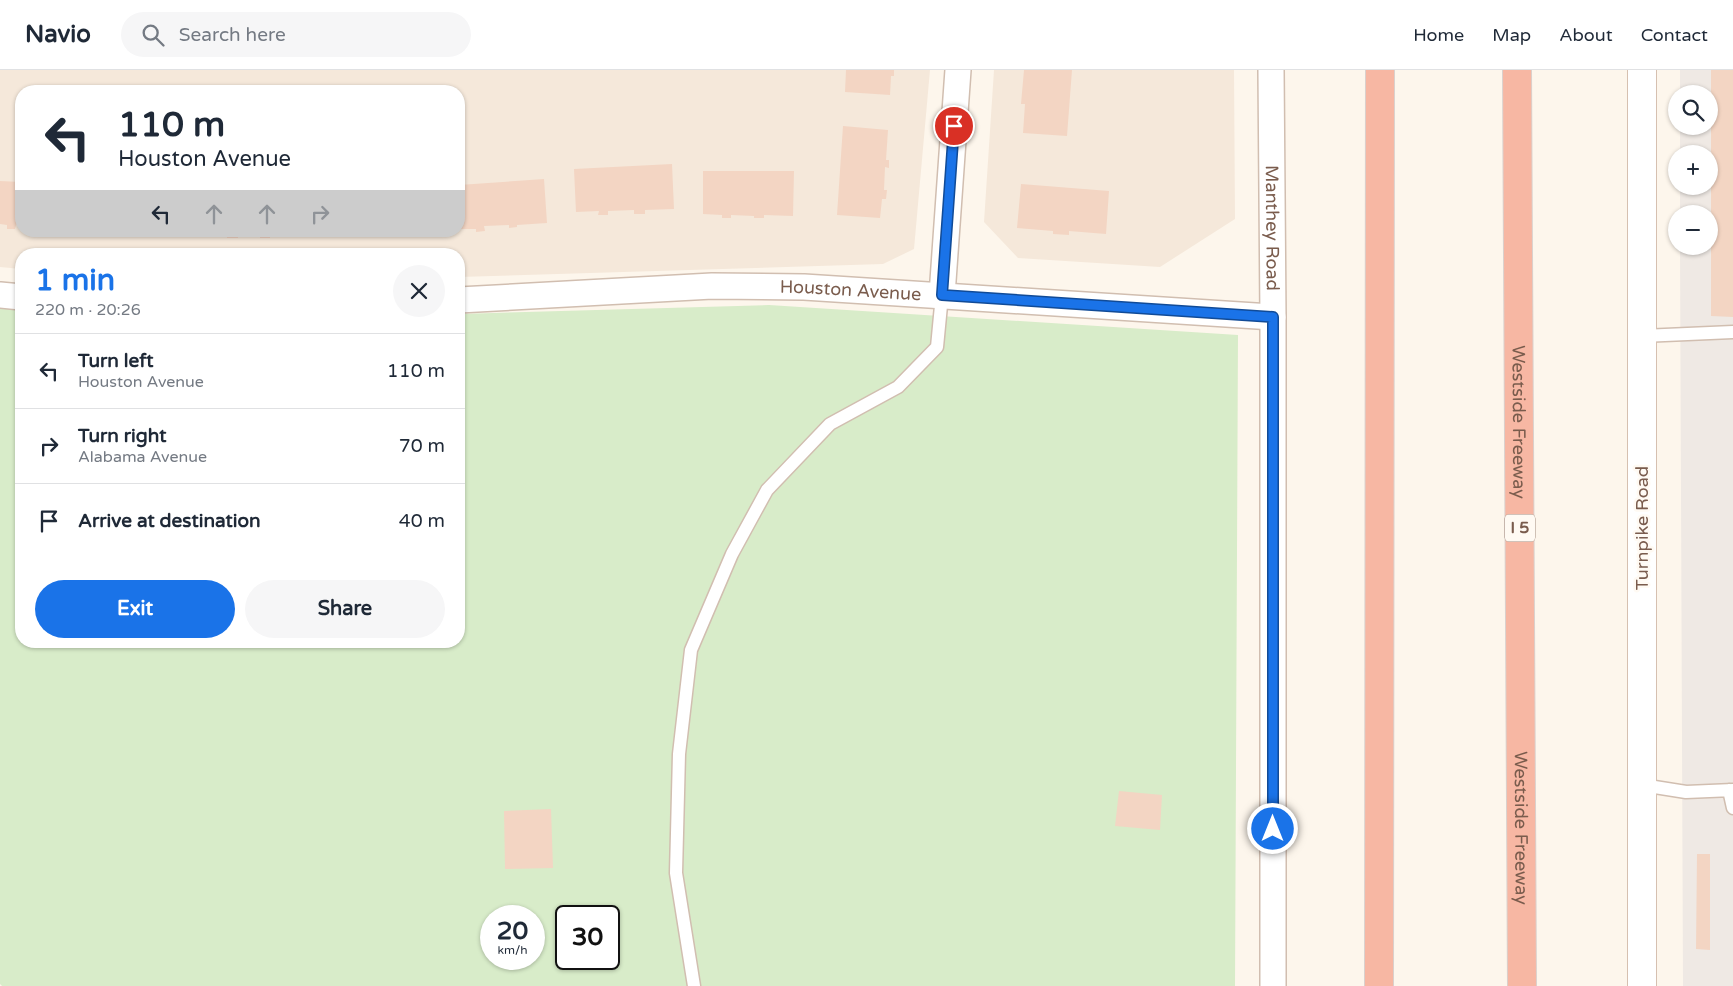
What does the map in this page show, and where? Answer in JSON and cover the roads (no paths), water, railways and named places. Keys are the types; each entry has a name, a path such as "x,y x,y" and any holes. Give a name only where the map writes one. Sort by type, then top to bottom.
{"highway":[{"path":"1379,986 1380,70"},
{"name":"Westside Freeway","path":"1517,70 1522,986"}],"street":[{"path":"942,295 958,70"},
{"name":"Manthey Road","path":"1271,70 1273,986"},
{"name":"Turnpike Road","path":"1642,70 1642,986"},
{"name":"Houston Avenue","path":"465,300 712,286 804,287 1273,317"},
{"path":"0,295 15,296"}],"lane":[{"path":"694,986 676,873 679,754 691,650 732,554 767,490 830,424 898,387 937,347 942,295"},
{"path":"1642,336 1733,332"},
{"path":"1642,785 1686,792 1731,790 1733,808"}]}
